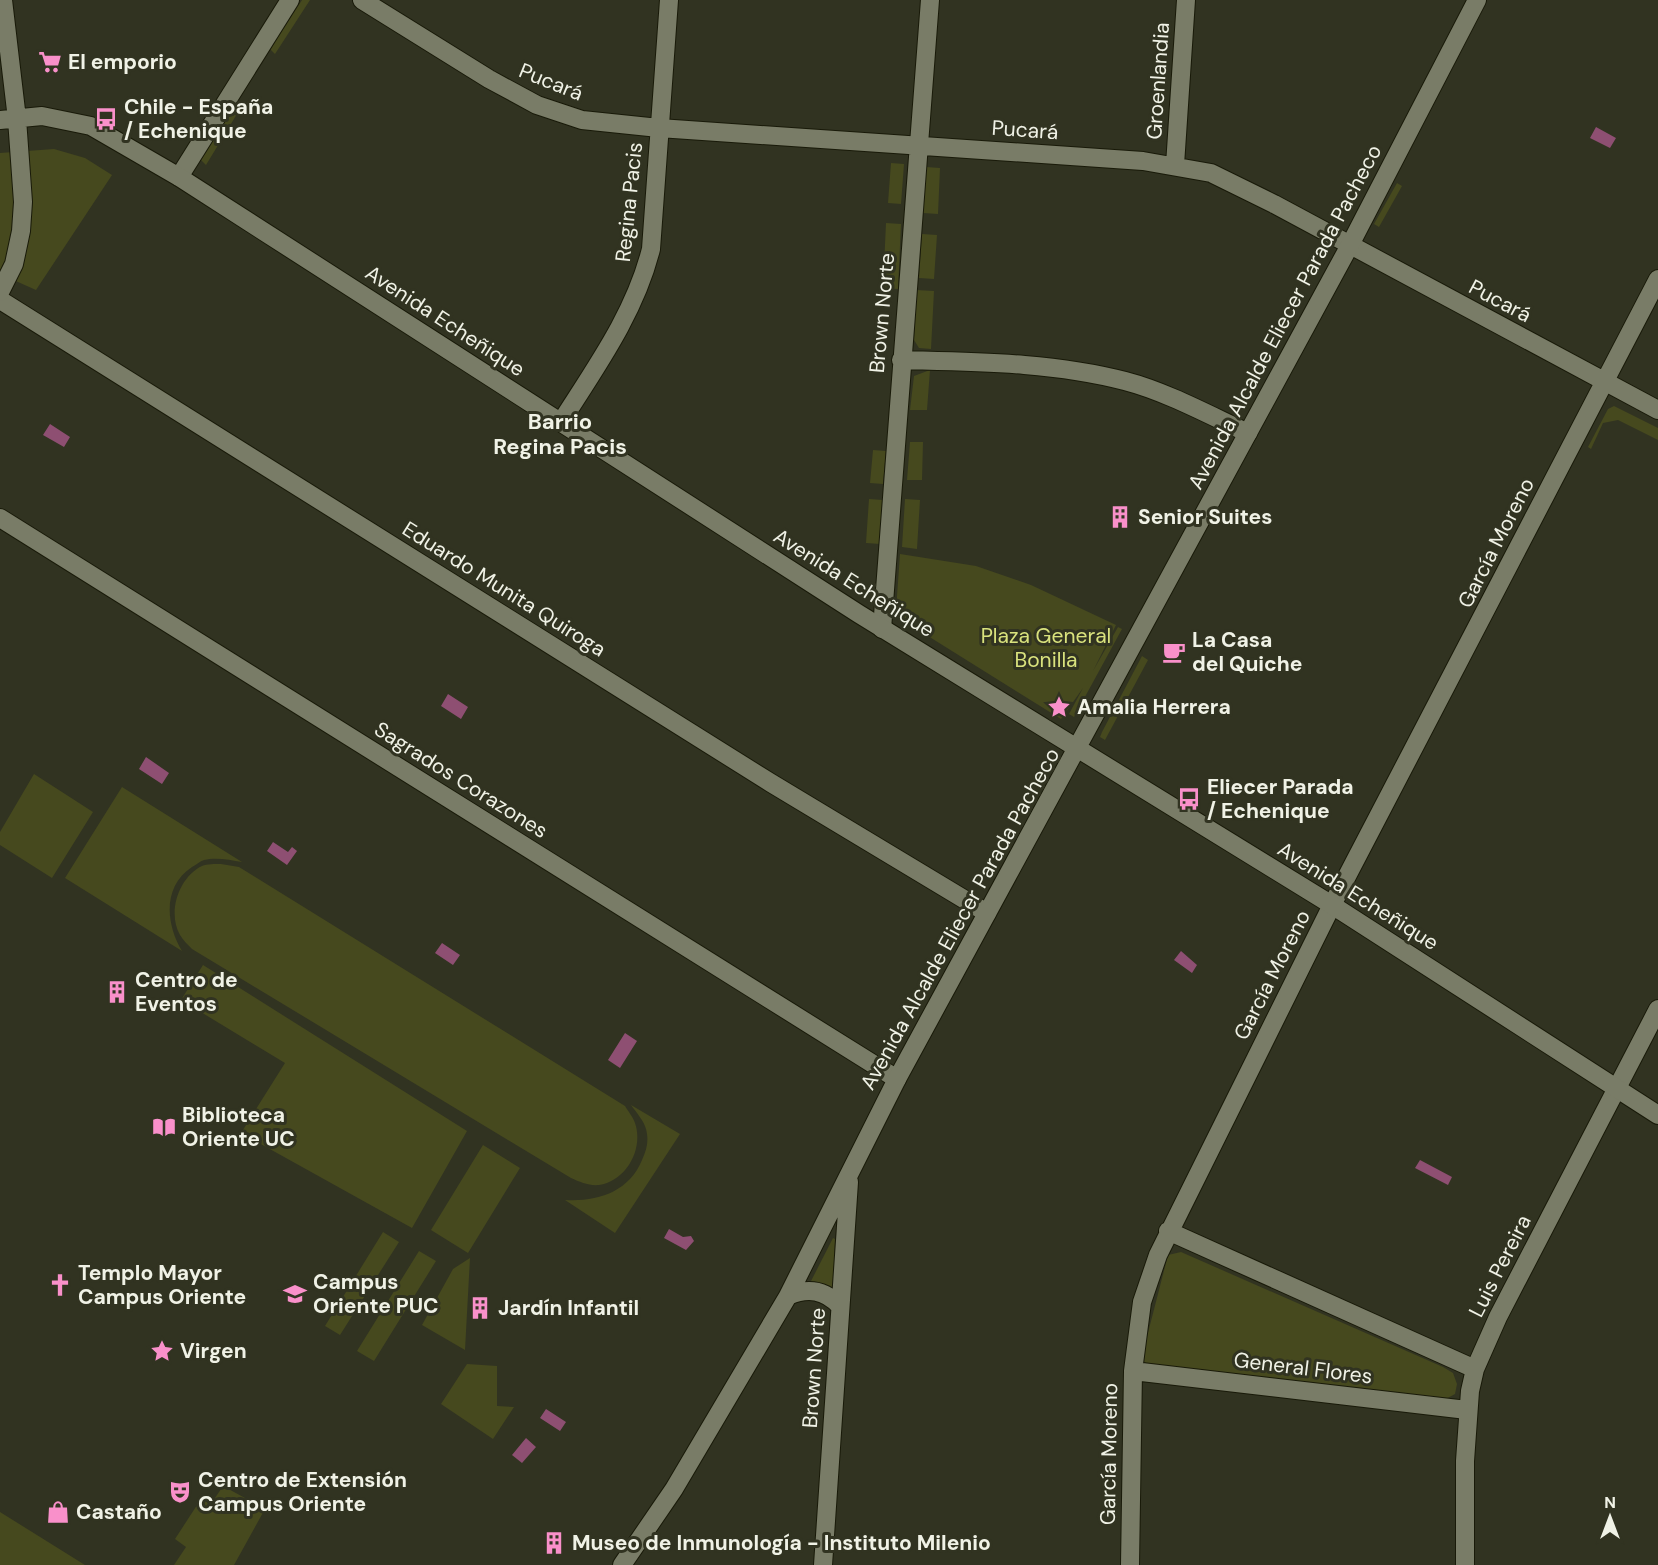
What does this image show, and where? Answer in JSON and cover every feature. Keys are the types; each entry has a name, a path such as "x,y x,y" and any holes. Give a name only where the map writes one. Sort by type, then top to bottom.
{"street":[{"path":"0,292 14,264 21,231 23,202 9,119 3,0"},
{"path":"179,177 290,0"},
{"name":"Pucará","path":"362,0 489,80 537,105 582,120 659,128 1143,160 1175,165 1229,181 1658,410"},
{"name":"Regina Pacis","path":"561,422 618,331 644,276 651,249 669,0"},
{"name":"Brown Norte","path":"882,629 930,0"},
{"name":"Groenlandia","path":"1175,165 1186,0"},
{"name":"Avenida Alcalde Eliecer Parada Pacheco","path":"622,1565 674,1489 788,1296 897,1079 1350,245 1477,0"},
{"name":"Avenida Echeñique","path":"9,119 59,117 91,126 179,177 882,629 1332,905 1658,1115"},
{"name":"García Moreno","path":"1130,1565 1133,1371 1142,1302 1168,1231 1332,905 1658,279"},
{"name":"Eduardo Munita Quiroga","path":"0,300 771,783 987,913"},
{"path":"901,360 1011,363 1072,370 1126,381 1248,433"},
{"name":"Sagrados Corazones","path":"0,518 897,1079"},
{"name":"Luis Pereira","path":"1465,1565 1467,1410 1475,1369 1503,1306 1658,1010"},
{"name":"Brown Norte","path":"823,1565 850,1174"},
{"path":"1168,1231 1475,1369"},
{"path":"788,1296 800,1291 814,1290 833,1298 840,1306"},
{"name":"General Flores","path":"1133,1371 1467,1410"}],"green space":[{"path":"302,0 310,0 275,54 270,49"},
{"path":"235,105 240,109 206,165 201,160"},
{"path":"54,149 85,158 112,175 36,290 0,274 0,153"},
{"path":"891,163 904,164 901,204 888,203"},
{"path":"926,167 940,168 938,214 923,213"},
{"path":"1397,183 1402,186 1379,227 1374,224"},
{"path":"886,223 901,224 898,289 883,288"},
{"path":"922,234 937,235 934,279 919,278"},
{"path":"916,290 934,291 931,349 919,348 914,340"},
{"path":"930,370 927,410 910,410 914,376"},
{"path":"1614,406 1658,428 1658,440 1618,420 1603,423 1591,449 1588,447 1608,409"},
{"path":"910,442 923,442 922,480 907,480"},
{"path":"873,450 886,451 883,484 870,483"},
{"path":"869,499 883,500 880,544 866,543"},
{"path":"905,499 920,500 917,549 902,547"},
{"name":"Plaza General Bonilla","path":"900,554 976,566 1031,585 1116,625 1093,671 1118,627 1122,629 1074,717 1069,714 1083,688 1061,719 904,621 896,610"},
{"path":"1142,656 1148,660 1105,740 1100,737 1102,732"},
{"path":"34,774 93,812 52,878 0,845 0,832"},
{"path":"122,787 242,862 209,859 202,861 182,875 171,895 170,918 182,951 65,878"},
{"path":"221,864 239,867 625,1106 634,1121 637,1143 635,1153 625,1170 609,1182 599,1185 571,1178 192,949 181,937 176,926 175,906 178,896 187,878 194,871 204,865"},
{"path":"203,965 467,1131 412,1228 241,1133 285,1063 181,1000"},
{"path":"631,1105 680,1134 615,1233 565,1200 589,1199 611,1193 629,1180 636,1171 645,1152 647,1137 644,1123"},
{"path":"483,1145 520,1168 468,1253 431,1230"},
{"path":"383,1232 399,1242 340,1335 325,1326"},
{"path":"833,1238 835,1239 833,1291 810,1283"},
{"path":"419,1251 436,1261 374,1361 357,1351"},
{"path":"1181,1252 1443,1367 1453,1373 1457,1384 1455,1394 1442,1401 1152,1366 1141,1360 1168,1255"},
{"path":"470,1258 465,1350 422,1325 453,1269"},
{"path":"467,1364 497,1366 497,1406 514,1407 493,1439 441,1404"},
{"path":"223,1486 265,1509 234,1565 174,1565 186,1547 175,1539 201,1499 211,1504"},
{"path":"0,1512 85,1565 0,1565"}],"shaded area":[{"path":"1596,127 1616,138 1610,148 1590,138"},
{"path":"50,424 70,437 64,447 43,435"},
{"path":"448,694 468,707 461,719 441,706"},
{"path":"146,757 169,773 162,784 139,769"},
{"path":"273,842 288,852 292,847 297,851 287,865 267,851"},
{"path":"442,943 460,955 453,965 435,953"},
{"path":"1181,951 1197,965 1192,973 1174,960"},
{"path":"625,1033 637,1041 620,1068 608,1060"},
{"path":"1420,1160 1452,1177 1448,1185 1415,1168"},
{"path":"669,1229 683,1237 691,1236 694,1241 686,1250 664,1238"},
{"path":"546,1409 566,1422 560,1431 540,1418"},
{"path":"526,1438 536,1447 522,1463 512,1455"}],"place":[{"name":"El emporio","path":"50,62"},
{"name":"Chile - España / Echenique","path":"106,119"},
{"name":"Senior Suites","path":"1120,517"},
{"name":"La Casa del Quiche","path":"1174,652"},
{"name":"Amalia Herrera","path":"1059,707"},
{"name":"Eliecer Parada / Echenique","path":"1189,799"},
{"name":"Centro de Eventos","path":"117,992"},
{"name":"Biblioteca Oriente UC","path":"164,1127"},
{"name":"Templo Mayor Campus Oriente","path":"60,1285"},
{"name":"Campus Oriente PUC","path":"295,1294"},
{"name":"Jardín Infantil","path":"480,1308"},
{"name":"Virgen","path":"162,1351"},
{"name":"Centro de Extensión Campus Oriente","path":"180,1492"},
{"name":"Castaño","path":"58,1512"},
{"name":"Museo de Inmunología - Instituto Milenio","path":"554,1543"}],"district":[{"name":"Barrio Regina Pacis","path":"560,434"}]}
